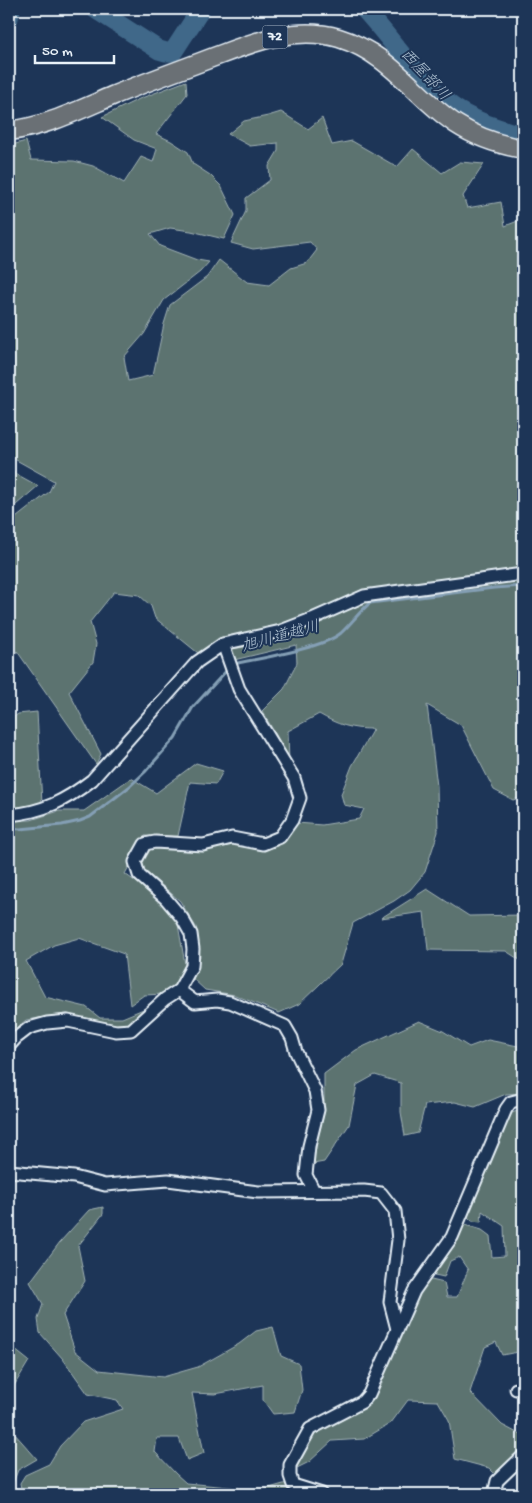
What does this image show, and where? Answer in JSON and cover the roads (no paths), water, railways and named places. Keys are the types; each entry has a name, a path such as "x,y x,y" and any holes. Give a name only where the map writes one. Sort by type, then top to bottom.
{"main road":[{"name":"72","path":"9,131 32,128 54,121 123,92 265,39 304,33 340,38 370,51 456,124 476,134 523,149"}],"street":[{"path":"9,816 29,813 53,806 74,794 92,780 197,662 223,644 281,631 364,596 523,574"},
{"path":"9,1046 29,1028 47,1023 68,1021 116,1031 131,1030 165,999 179,990 192,966 193,949 191,934 182,918 166,899 139,874 135,862 145,844 155,842 203,845 232,838 263,844 280,837 292,820 300,798 294,778 239,689 223,644"},
{"path":"179,990 195,1002 217,1000 230,1002 285,1026 315,1091 318,1110 308,1146 306,1175 314,1191"},
{"path":"322,1494 293,1485 290,1476 290,1464 310,1429 362,1402 369,1394 414,1291 452,1237 506,1109 511,1102 523,1100"},
{"path":"9,1171 74,1177 105,1185 168,1180 258,1192 364,1191 381,1193 395,1211 398,1240 390,1302 397,1329"},
{"path":"494,1494 497,1481 523,1456"}],"waterway":[{"name":"西屋部川","path":"9,18 11,9"},
{"name":"西屋部川","path":"95,9 159,50 166,52 173,52 201,9"},
{"name":"西屋部川","path":"364,9 421,77 446,101 474,119 523,136"},
{"name":"旭川道越川","path":"234,666 238,663 307,648 332,638 341,633 370,603 523,586"},
{"name":"旭川道越川","path":"9,828 20,829 62,825 90,817 145,772 175,738 193,707 228,669"}]}
